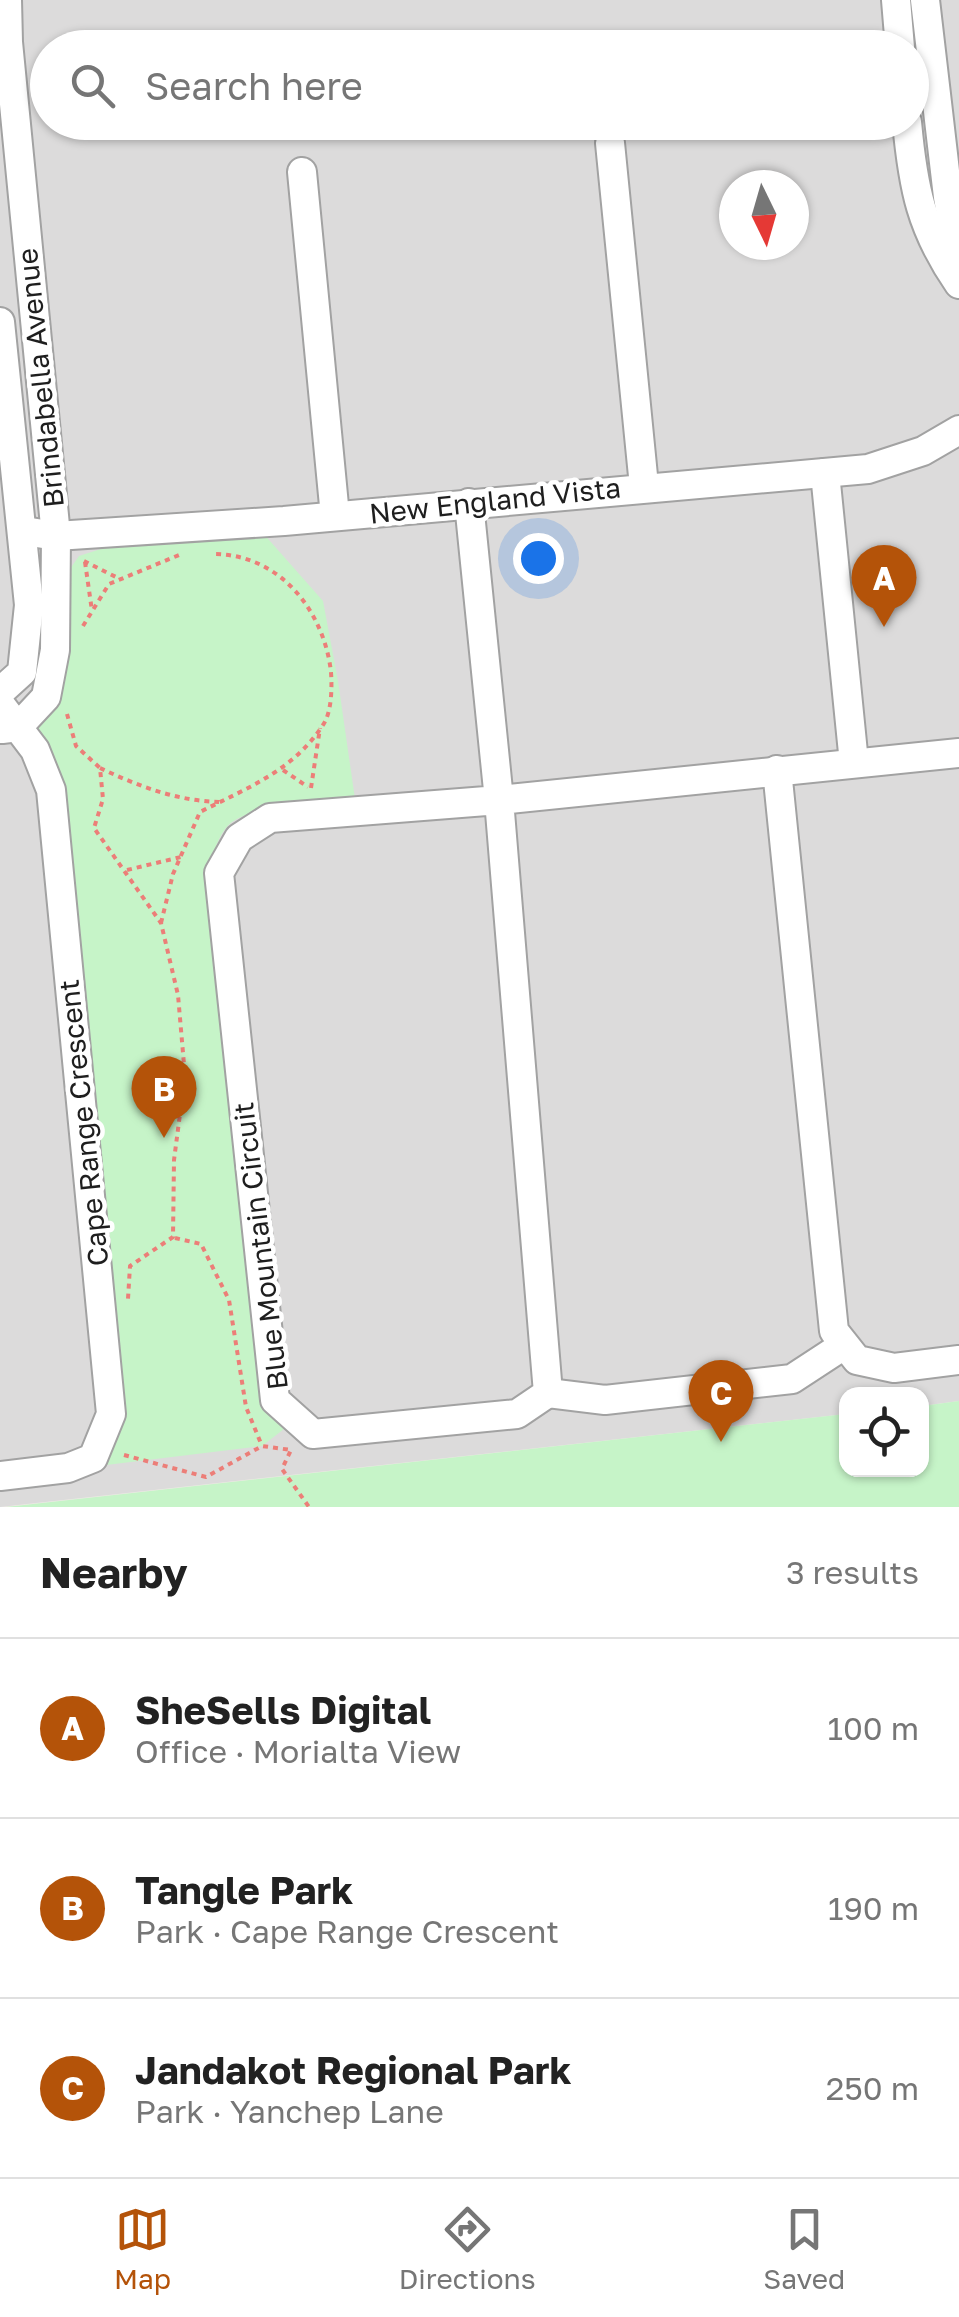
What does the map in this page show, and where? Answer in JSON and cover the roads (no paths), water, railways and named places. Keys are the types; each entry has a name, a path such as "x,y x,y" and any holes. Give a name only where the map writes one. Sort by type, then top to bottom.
{"street":[{"name":"Brindabella Avenue","path":"7,0 56,536 55,650 46,698 9,728"},
{"path":"896,0 898,30"},
{"path":"925,0 959,259"},
{"path":"910,140 919,203 935,250 959,284"},
{"path":"610,143 644,486"},
{"path":"302,172 335,516"},
{"path":"919,203 953,195"},
{"name":"Brindabella Avenue","path":"0,322 29,605 22,672 0,692"},
{"name":"New England Vista","path":"24,532 56,536 335,516 825,473 868,468 923,451 959,430"},
{"path":"825,473 854,763"},
{"path":"469,502 499,800 548,1393 605,1400 792,1379 844,1344"},
{"name":"Cape Range Crescent","path":"0,704 9,728 35,750 51,790 111,1414 93,1458 68,1468 0,1476"},
{"name":"Blue Mountain Circuit","path":"548,1393 517,1414 313,1434 275,1400 220,872 239,838 270,818 499,800 959,752"},
{"path":"777,770 834,1331 856,1360 894,1368 959,1360"}],"place":[{"name":"SheSells Digital","path":"884,627"},
{"name":"Tangle Park","path":"164,1138"},
{"name":"Jandakot Regional Park","path":"721,1442"}]}
